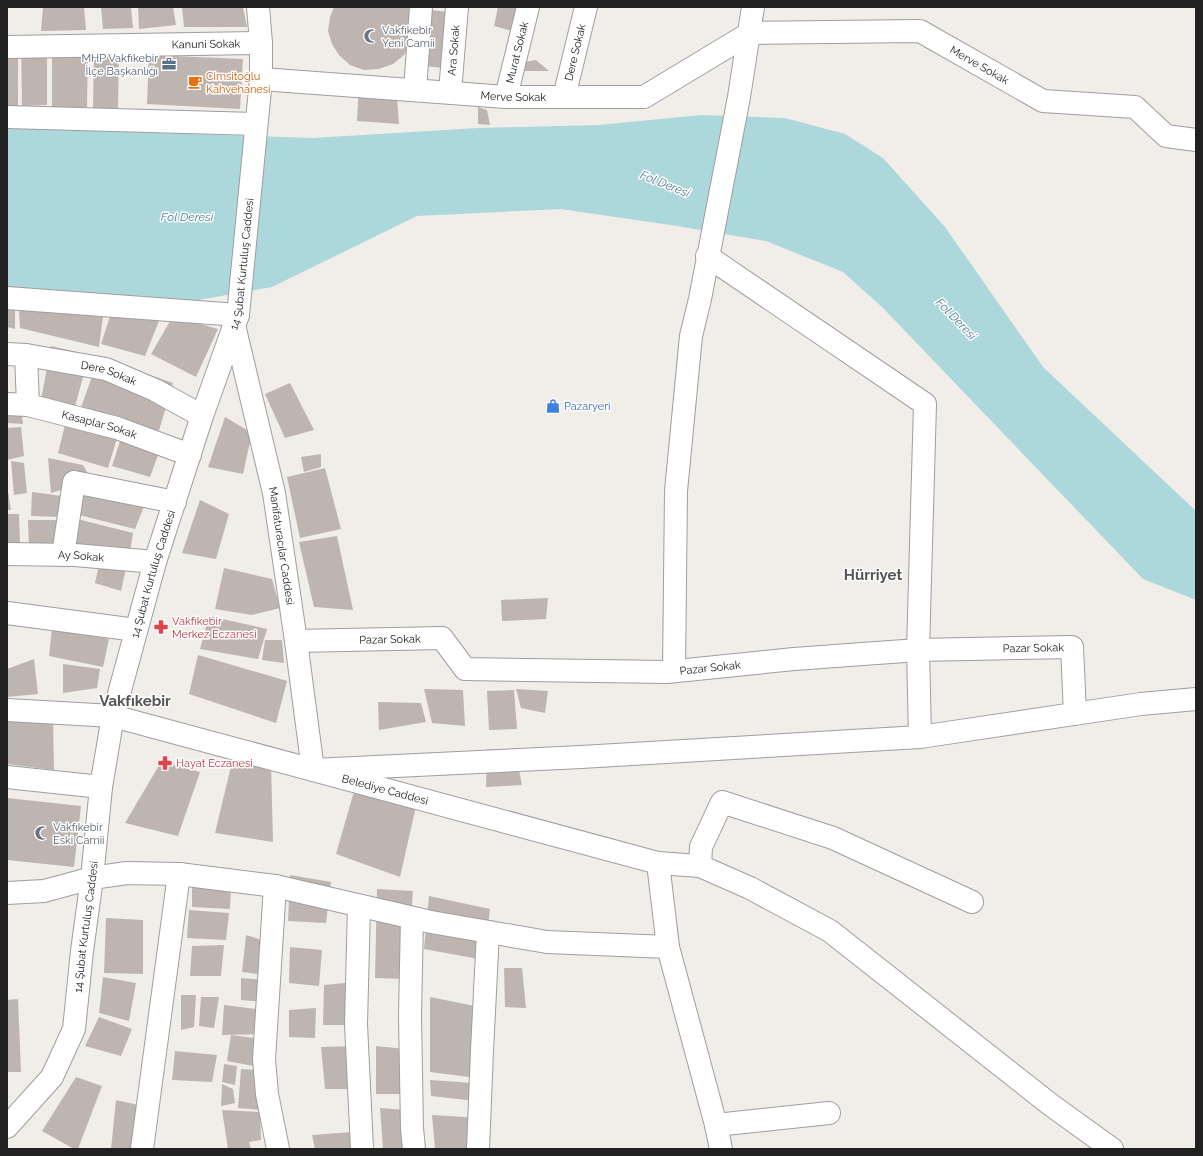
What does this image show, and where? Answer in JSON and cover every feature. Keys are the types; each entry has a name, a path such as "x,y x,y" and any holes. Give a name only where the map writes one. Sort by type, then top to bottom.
{"street":[{"name":"14 Şubat Kurtuluş Caddesi","path":"7,1127 52,1077 74,1029 82,951 92,878 101,786 113,716 155,562 237,312 261,79 261,43 258,7"},
{"path":"415,90 422,7"},
{"name":"Ara Sokak","path":"450,92 457,7"},
{"name":"Murat Sokak","path":"506,97 528,7"},
{"name":"Dere Sokak","path":"564,97 586,7"},
{"path":"674,671 676,491 691,336 700,299 739,97 753,7"},
{"name":"Merve Sokak","path":"261,79 506,97 644,97 750,33 920,32 1043,101 1135,107 1166,136 1196,140"},
{"name":"Kanuni Sokak","path":"7,47 261,43"},
{"path":"7,117 256,129"},
{"path":"708,256 925,404 918,650 920,737"},
{"path":"7,298 237,312"},
{"name":"Manifaturacılar Caddesi","path":"237,312 274,493 296,641 312,770"},
{"path":"16,355 18,404"},
{"name":"Dere Sokak","path":"16,355 106,369 155,390 202,416"},
{"name":"Kasaplar Sokak","path":"18,404 117,428 190,454"},
{"path":"63,555 74,482 175,502"},
{"name":"Ay Sokak","path":"7,554 63,555 155,562"},
{"path":"7,612 136,630"},
{"name":"Pazar Sokak","path":"296,641 442,638 465,669 674,671 794,659 918,650 1072,647 1075,714"},
{"path":"312,770 581,757 920,737 1141,704 1196,698"},
{"name":"Belediye Caddesi","path":"7,710 113,716 658,863 700,866 750,888 830,931 1051,1105 1112,1149"},
{"path":"7,777 101,786"},
{"path":"700,866 701,847 722,802 833,838 972,902"},
{"path":"658,863 668,947 716,1125 721,1149"},
{"path":"7,893 44,891 92,878 127,873 179,874 275,886 412,918 547,942 668,947"},
{"path":"142,1149 179,874"},
{"path":"275,886 264,1059 267,1094 278,1149"},
{"path":"358,906 356,1024 362,1149"},
{"path":"412,918 410,1016 412,1128 414,1149"},
{"path":"478,1149 488,932"},
{"path":"716,1125 829,1113"}],"water":[{"name":"Fol Deresi","path":"701,115 785,118 845,134 883,158 945,227 1043,367 1196,511 1196,600 1143,579 882,307 843,272 766,241 561,209 417,216 272,287 193,301 7,288 7,128 313,138 478,128 599,125"}],"building":[{"path":"43,7 84,7 86,30 41,31"},
{"path":"101,7 131,7 133,28 103,29"},
{"path":"138,7 173,7 176,25 139,29"},
{"path":"182,7 243,7 247,27 184,27"},
{"name":"Vakfıkebir Yeni Camii","path":"334,7 409,7 412,13 412,42 404,55 393,64 379,69 364,70 350,65 339,55 332,44 328,31 330,17"},
{"path":"498,7 519,7 515,32 494,26"},
{"path":"423,9 448,12 446,68 421,66"},
{"path":"21,38 47,39 47,105 22,106"},
{"path":"7,39 18,39 18,107 7,107"},
{"path":"88,47 87,107 52,109 52,49"},
{"path":"119,49 118,108 93,109 94,50"},
{"name":"Cimsitoğlu Kahvehanesi","path":"149,55 243,59 240,109 147,104"},
{"path":"536,60 549,71 519,71 519,63"},
{"path":"359,83 396,84 399,124 357,121"},
{"path":"478,107 487,110 490,125 478,124"},
{"path":"7,308 15,308 15,329 7,327"},
{"path":"19,309 103,317 99,347 20,328"},
{"path":"112,310 159,321 145,356 101,344"},
{"path":"173,316 218,329 196,377 151,354"},
{"path":"51,346 89,355 74,410 41,400"},
{"path":"99,357 173,383 158,434 79,413"},
{"path":"290,383 314,430 285,438 265,394"},
{"path":"7,408 21,408 23,424 7,423"},
{"path":"225,417 252,433 243,474 208,467"},
{"path":"66,421 118,435 108,468 58,453"},
{"path":"21,427 24,456 7,460 7,428"},
{"path":"122,435 160,450 150,477 112,466"},
{"path":"321,454 321,467 304,472 301,457"},
{"path":"48,458 83,465 92,481 51,493"},
{"path":"11,461 24,463 27,493 14,495"},
{"path":"325,468 341,529 300,538 287,477"},
{"path":"81,490 145,504 135,529 75,514"},
{"path":"8,491 11,510 7,510"},
{"path":"32,492 62,496 60,517 31,516"},
{"path":"200,500 229,514 216,559 182,553"},
{"path":"7,514 19,514 20,544 7,543"},
{"path":"77,519 133,533 130,551 75,547"},
{"path":"28,520 59,520 57,548 29,546"},
{"path":"337,536 353,610 314,607 299,542"},
{"path":"100,560 127,564 121,591 95,583"},
{"path":"224,568 272,579 280,608 252,615 215,609"},
{"path":"548,598 546,619 502,621 501,600"},
{"path":"209,616 267,629 258,659 200,649"},
{"path":"52,628 109,639 103,667 49,656"},
{"path":"265,640 282,640 284,663 262,660"},
{"path":"198,655 287,681 276,723 189,694"},
{"path":"34,659 38,694 7,697 7,669"},
{"path":"63,664 100,669 97,688 63,693"},
{"path":"424,689 463,690 465,726 432,723"},
{"path":"516,689 548,691 545,713 521,708"},
{"path":"514,690 517,729 489,730 487,691"},
{"path":"378,702 421,703 426,722 379,730"},
{"path":"7,717 53,719 54,770 7,764"},
{"path":"487,749 515,751 522,785 486,787"},
{"path":"233,758 271,763 273,842 215,833"},
{"path":"161,762 200,772 178,836 125,823"},
{"path":"355,788 417,802 400,877 336,854"},
{"name":"Vakfıkebir Eski Camii","path":"7,798 81,806 74,867 7,860"},
{"path":"290,875 331,882 326,923 288,921"},
{"path":"192,878 231,882 230,909 192,907"},
{"path":"377,889 413,891 406,979 375,978"},
{"path":"429,896 490,909 484,960 424,949"},
{"path":"189,910 229,913 226,940 187,938"},
{"path":"106,918 143,920 143,974 104,973"},
{"path":"246,935 269,942 265,975 242,972"},
{"path":"224,945 221,976 190,976 192,946"},
{"path":"290,947 322,950 319,986 289,983"},
{"path":"504,968 522,968 526,1008 505,1007"},
{"path":"103,977 136,983 129,1021 99,1013"},
{"path":"241,978 265,980 264,1002 241,1000"},
{"path":"355,982 353,1025 323,1025 324,985"},
{"path":"181,995 196,995 194,1027 181,1030"},
{"path":"201,997 219,997 214,1028 199,1026"},
{"path":"430,997 480,1007 477,1078 430,1072"},
{"path":"18,999 21,1072 7,1072 7,1000"},
{"path":"224,1005 265,1010 262,1034 222,1035"},
{"path":"316,1008 315,1038 289,1037 289,1010"},
{"path":"99,1017 132,1029 121,1056 85,1046"},
{"path":"231,1035 261,1039 259,1067 227,1061"},
{"path":"353,1046 357,1089 325,1089 321,1047"},
{"path":"376,1046 405,1049 408,1094 376,1094"},
{"path":"175,1051 217,1055 212,1082 172,1080"},
{"path":"224,1064 237,1066 235,1085 222,1082"},
{"path":"241,1069 257,1070 261,1110 238,1108"},
{"path":"76,1077 102,1086 78,1149 74,1149 42,1131"},
{"path":"430,1080 473,1083 476,1101 431,1096"},
{"path":"222,1084 233,1089 235,1103 221,1106"},
{"path":"116,1100 156,1109 150,1149 111,1149"},
{"path":"380,1108 407,1110 408,1148 383,1149"},
{"path":"222,1110 260,1112 261,1140 249,1142 251,1149 228,1149"},
{"path":"432,1115 481,1118 474,1149 435,1149"},
{"path":"366,1131 368,1149 315,1149 312,1135"}],"place":[{"name":"Vakfıkebir Yeni Camii","path":"371,36"},
{"name":"MHP Vakfıkebir İlçe Başkanlığı","path":"169,64"},
{"name":"Cimsitoğlu Kahvehanesi","path":"195,82"},
{"name":"Pazaryeri","path":"553,406"},
{"name":"Vakfıkebir Merkez Eczanesi","path":"161,627"},
{"name":"Hayat Eczanesi","path":"165,763"},
{"name":"Vakfıkebir Eski Camii","path":"42,833"}],"district":[{"name":"Hürriyet","path":"873,575"},
{"name":"Vakfıkebir","path":"135,701"}]}
